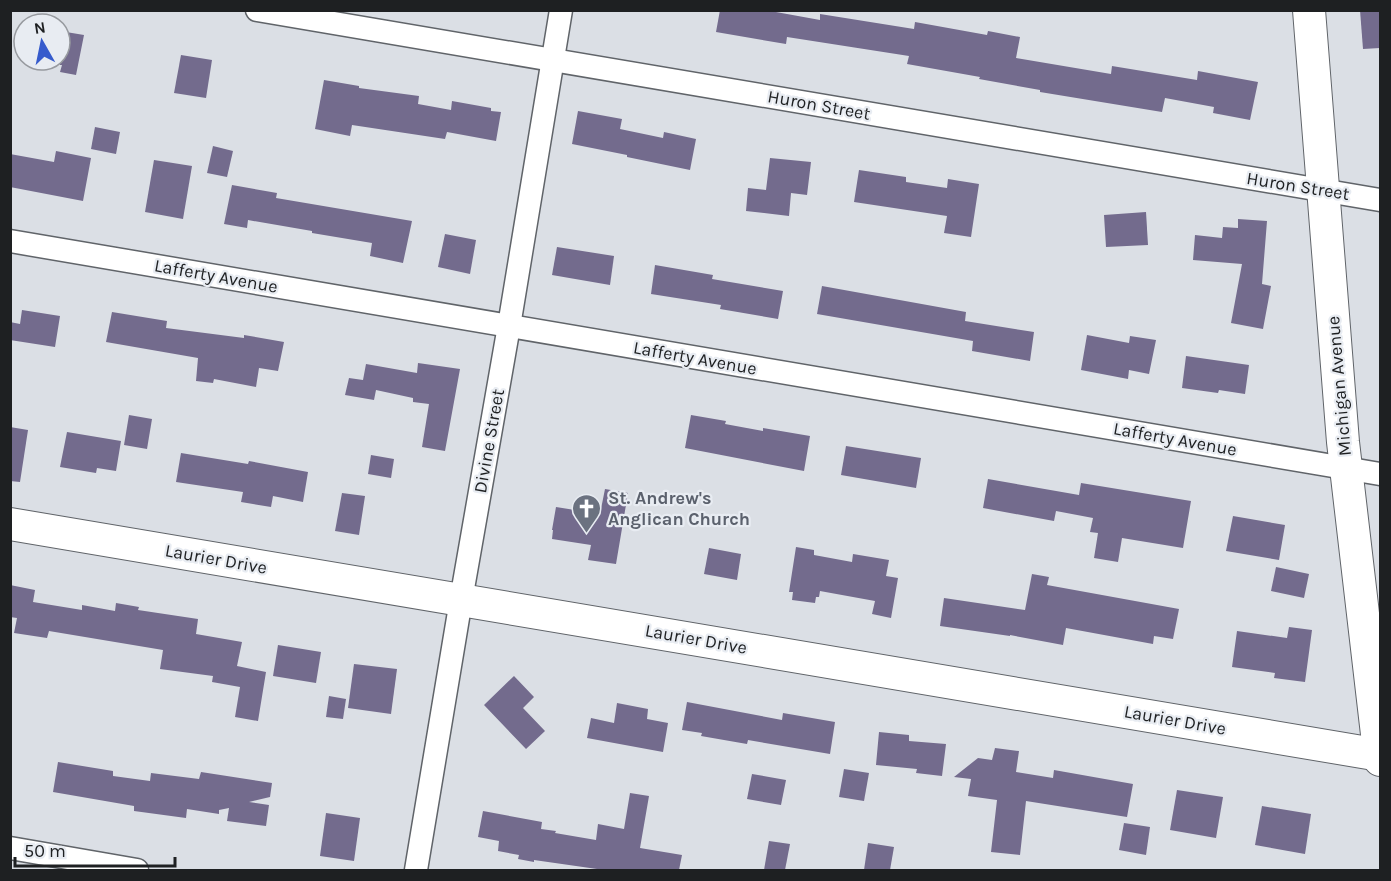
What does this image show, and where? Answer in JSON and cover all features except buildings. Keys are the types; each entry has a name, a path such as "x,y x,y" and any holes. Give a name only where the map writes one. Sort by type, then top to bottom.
{"street":[{"name":"Huron Street","path":"257,10 1380,200"},
{"name":"Divine Street","path":"416,870 561,10"},
{"name":"Michigan Avenue","path":"1309,10 1342,430 1380,757"},
{"name":"Lafferty Avenue","path":"10,241 1380,474"},
{"name":"Laurier Drive","path":"10,524 1380,757"},
{"path":"10,848 137,870"}],"place":[{"name":"St. Andrew's Anglican Church","path":"587,534"}]}
